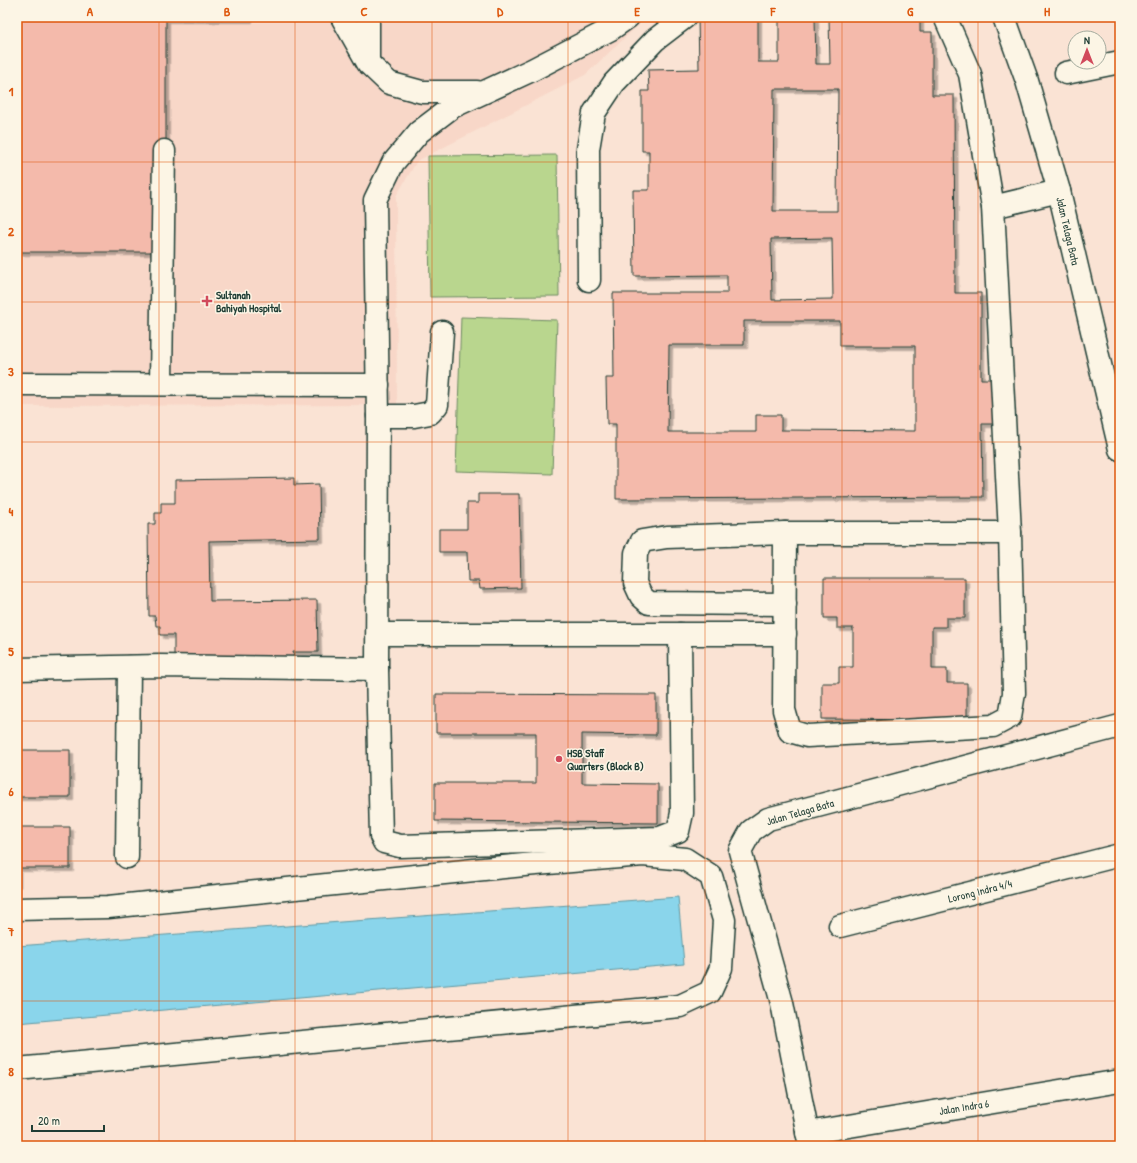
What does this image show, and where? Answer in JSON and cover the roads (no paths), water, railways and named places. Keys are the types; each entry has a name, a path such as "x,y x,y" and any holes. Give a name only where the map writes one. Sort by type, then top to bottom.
{"street":[{"path":"342,17 368,63 388,83 422,92 483,93"},
{"path":"368,17 368,63"},
{"path":"628,17 598,35 532,70 452,107 419,132 393,163 375,200 378,385 377,669 381,836 384,842 400,846 660,838 678,831 682,813 680,634"},
{"path":"589,280 588,149 594,113 614,83 655,40 684,17"},
{"path":"785,533 784,710 790,732 807,736 992,726 1010,717 1014,693 1010,533 992,207 970,74 945,17"},
{"name":"Jalan Telaga Bata","path":"1004,17 1027,81 1059,191 1120,448"},
{"path":"1066,73 1120,62"},
{"path":"161,384 164,152"},
{"path":"992,207 1059,191"},
{"path":"378,416 414,416 430,413 438,405 442,332"},
{"path":"17,384 378,385"},
{"path":"785,604 648,603 641,596 635,584 636,553 642,541 667,537 785,533 1010,533"},
{"path":"378,634 785,634"},
{"path":"17,669 129,667 377,669"},
{"path":"127,857 129,667"},
{"name":"Jalan Telaga Bata","path":"809,1140 782,1003 740,851 751,830 768,819 1120,726"},
{"path":"17,909 108,907 524,865 643,855 685,859 711,876 724,920 721,968 710,992 680,1006 17,1069"},
{"name":"Lorong Indra 4/4","path":"840,926 1120,855"},
{"name":"Jalan Indra 6","path":"809,1140 1120,1081"}],"water":[{"path":"678,897 684,964 17,1023 17,946"}],"place":[{"name":"Sultanah Bahiyah Hospital","path":"207,301"},
{"name":"HSB Staff Quarters (Block B)","path":"559,759"}]}
